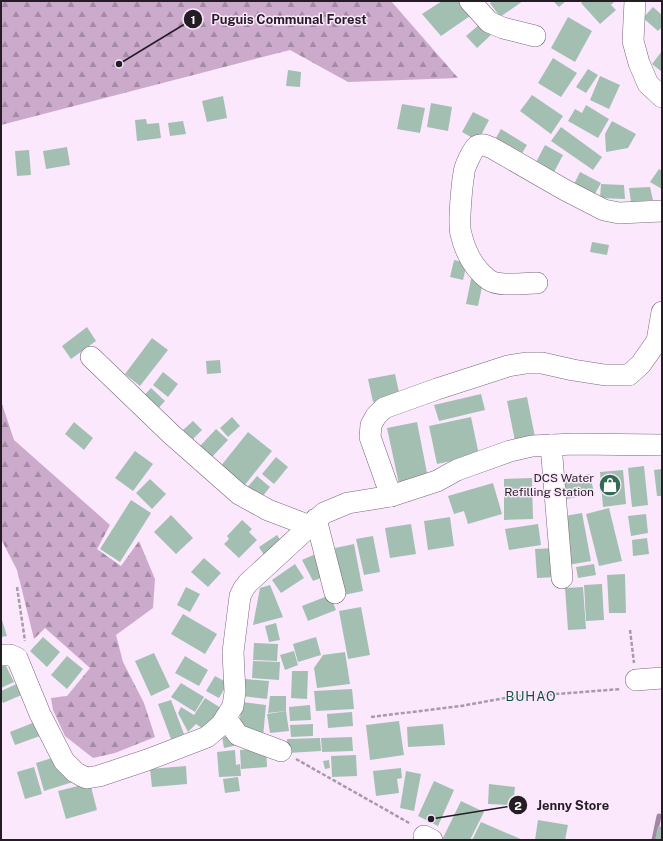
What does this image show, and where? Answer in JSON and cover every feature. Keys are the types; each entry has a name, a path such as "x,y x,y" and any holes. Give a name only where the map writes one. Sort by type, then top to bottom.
{"street":[{"path":"470,1 489,22 503,28 535,36"},
{"path":"635,1 634,41 639,63 648,84 662,98"},
{"path":"537,283 509,284 489,280 471,262 460,232 461,202 464,171 475,148 478,145 492,148 565,190 604,210 619,213 662,211"},
{"path":"391,496 370,437 371,425 376,416 384,408 508,366 526,363 542,363 573,370 629,375 641,364 657,341 662,312"},
{"path":"91,356 171,434 239,494 268,510 313,522"},
{"path":"1,655 10,655 17,658 40,714 64,761 75,772 87,778 98,776 141,762 207,737 216,731 233,706 235,692 233,652 240,596 248,583 324,513 348,503 391,496 437,481 457,470 510,451 532,446 574,444 662,445"},
{"path":"552,445 562,578"},
{"path":"313,522 335,593"},
{"path":"636,680 662,678"},
{"path":"226,718 238,735 281,751"}],"path":[{"path":"17,587 25,645 21,668"},
{"path":"371,718 461,706 516,696 631,688 636,680 630,630"},
{"path":"281,751 412,824 428,838"}],"green space":[{"path":"1,1 391,1 458,78 348,82 290,50 1,125"},
{"path":"1,401 14,440 110,525 97,549 121,566 139,541 155,579 153,608 116,635 123,662 144,703 155,737 115,753 93,758 65,736 53,710 51,698 67,696 90,668 45,628 34,639 17,570 1,539"}],"building":[{"path":"442,1 458,1 470,16 441,36 422,14"},
{"path":"493,1 523,1 500,17 490,3"},
{"path":"553,1 566,1 559,7"},
{"path":"584,1 613,1 614,2 611,5 616,10 600,24 581,3"},
{"path":"653,7 662,15 662,27 658,31 643,18"},
{"path":"568,17 592,31 575,62 551,48"},
{"path":"480,24 491,35 477,48 466,36"},
{"path":"662,51 662,72 652,64"},
{"path":"553,58 577,73 561,97 538,83"},
{"path":"588,69 598,75 586,93 576,87"},
{"path":"288,70 301,72 300,87 286,86"},
{"path":"600,76 620,85 609,109 590,100"},
{"path":"532,95 563,116 551,134 520,111"},
{"path":"223,96 227,118 207,122 202,101"},
{"path":"431,103 452,107 448,131 427,127"},
{"path":"402,104 425,108 420,133 397,129"},
{"path":"586,105 609,119 598,138 568,121 575,109 582,113"},
{"path":"473,112 489,120 478,141 462,132"},
{"path":"146,119 147,124 159,123 161,138 137,141 135,120"},
{"path":"183,121 186,134 170,136 168,123"},
{"path":"612,121 636,134 628,148 606,152 605,134"},
{"path":"561,127 602,157 593,170 551,141"},
{"path":"501,129 527,145 518,160 492,145"},
{"path":"545,145 563,155 553,174 535,164"},
{"path":"67,147 70,165 46,169 43,151"},
{"path":"29,150 31,175 17,176 15,151"},
{"path":"659,169 662,171 662,189 650,182"},
{"path":"580,172 601,183 592,199 572,188"},
{"path":"601,184 624,185 625,199 600,198"},
{"path":"650,187 653,200 631,202 629,188"},
{"path":"592,242 609,245 607,255 590,252"},
{"path":"454,260 467,263 463,280 450,277"},
{"path":"471,279 483,282 478,306 466,304"},
{"path":"87,327 96,341 71,359 62,346"},
{"path":"152,338 168,350 140,386 125,374"},
{"path":"220,360 221,373 207,374 206,361"},
{"path":"163,372 178,384 168,397 153,385"},
{"path":"395,374 400,397 373,402 368,379"},
{"path":"151,388 165,401 155,412 141,399"},
{"path":"481,394 485,410 439,421 434,405"},
{"path":"527,397 536,442 516,446 507,401"},
{"path":"232,417 240,426 228,437 220,428"},
{"path":"471,417 479,455 437,464 429,426"},
{"path":"193,421 202,430 193,439 183,430"},
{"path":"74,422 93,438 84,450 65,434"},
{"path":"417,422 428,478 399,484 387,428"},
{"path":"216,429 228,440 212,457 200,446"},
{"path":"248,432 272,451 240,491 216,472"},
{"path":"135,451 153,464 133,491 115,478"},
{"path":"276,457 288,467 274,484 262,474"},
{"path":"644,466 648,505 632,507 628,468"},
{"path":"662,469 662,496 657,496 654,470"},
{"path":"623,470 626,504 603,507 600,472"},
{"path":"590,474 594,493 563,500 558,481"},
{"path":"257,476 270,487 258,502 245,490"},
{"path":"532,478 533,519 504,520 504,479"},
{"path":"150,479 166,494 152,509 136,493"},
{"path":"493,483 502,514 468,524 464,511 454,514 448,496"},
{"path":"131,500 151,513 120,562 100,549"},
{"path":"609,508 622,561 599,566 586,514"},
{"path":"582,513 591,561 568,565 559,517"},
{"path":"646,514 648,533 631,536 628,516"},
{"path":"171,515 193,538 176,554 154,532"},
{"path":"450,517 454,546 428,550 424,521"},
{"path":"242,520 252,529 249,532 257,540 239,558 224,544 229,539 227,536"},
{"path":"411,524 416,554 390,558 385,528"},
{"path":"538,524 541,545 509,550 505,529"},
{"path":"277,535 285,547 267,560 259,547"},
{"path":"373,536 380,572 364,575 356,539"},
{"path":"647,538 649,554 633,556 632,540"},
{"path":"354,544 363,591 344,595 335,548"},
{"path":"556,548 557,577 537,578 535,549"},
{"path":"320,552 326,576 313,581 302,560"},
{"path":"204,558 221,573 208,587 191,572"},
{"path":"295,564 304,578 281,593 272,580"},
{"path":"594,564 596,575 578,578 576,567"},
{"path":"625,574 626,613 609,613 607,575"},
{"path":"602,584 604,620 586,621 584,585"},
{"path":"270,585 283,617 253,625 260,588"},
{"path":"186,587 200,594 190,612 177,605"},
{"path":"583,587 586,629 568,630 565,588"},
{"path":"330,595 336,610 308,621 302,606"},
{"path":"361,607 370,655 348,659 339,611"},
{"path":"183,614 217,634 205,654 171,634"},
{"path":"1,617 7,636 1,637"},
{"path":"276,623 280,640 269,642 265,626"},
{"path":"43,637 60,652 47,667 30,651"},
{"path":"316,637 321,655 298,662 293,644"},
{"path":"254,643 278,644 277,661 253,660"},
{"path":"294,651 298,665 285,670 280,655"},
{"path":"345,652 350,684 317,688 314,668 323,655"},
{"path":"154,653 170,687 151,696 135,661"},
{"path":"67,656 83,669 67,689 51,675"},
{"path":"185,656 208,670 199,686 175,673"},
{"path":"253,661 280,662 279,680 252,678"},
{"path":"5,664 14,682 1,688 1,666"},
{"path":"292,671 308,671 307,699 291,698"},
{"path":"215,676 228,683 219,698 206,691"},
{"path":"245,679 269,681 267,699 243,696"},
{"path":"21,682 26,693 3,703 1,699 1,691"},
{"path":"181,683 204,697 195,712 171,697"},
{"path":"352,689 354,709 316,711 314,691"},
{"path":"270,696 286,696 286,711 268,713"},
{"path":"205,698 224,710 209,733 196,724 188,732 178,713 181,707 194,715"},
{"path":"171,700 184,734 171,739 158,704"},
{"path":"242,702 266,705 263,737 238,734"},
{"path":"310,705 311,720 290,721 289,707"},
{"path":"286,711 289,731 270,733 267,714"},
{"path":"352,712 353,726 328,728 327,714"},
{"path":"399,721 404,755 370,760 366,725"},
{"path":"35,722 40,736 15,745 10,732"},
{"path":"313,724 313,736 291,737 290,725"},
{"path":"443,724 445,745 408,747 407,727"},
{"path":"236,735 238,745 224,748 222,737"},
{"path":"352,737 353,751 322,752 321,738"},
{"path":"320,738 321,751 288,753 287,739"},
{"path":"266,748 267,767 241,769 240,750"},
{"path":"235,750 236,765 240,764 241,776 219,777 217,752"},
{"path":"356,755 357,776 332,777 331,756"},
{"path":"52,758 73,782 44,791 36,763"},
{"path":"329,760 330,768 325,769 323,761"},
{"path":"186,766 187,784 152,787 150,769"},
{"path":"34,767 42,794 25,799 17,772"},
{"path":"401,768 402,778 397,779 399,793 376,796 373,771"},
{"path":"406,771 421,774 414,811 400,808"},
{"path":"238,777 240,791 225,793 223,779"},
{"path":"434,781 454,790 438,826 418,816"},
{"path":"90,783 97,810 66,819 58,791"},
{"path":"489,784 515,787 513,805 488,804"},
{"path":"461,801 484,812 470,840 442,840"},
{"path":"538,820 568,825 565,840 535,840"},
{"path":"481,822 523,840 472,840"},
{"path":"658,826 662,827 662,840 655,840"}],"waterway":[{"path":"654,840 659,816"}],"place":[{"name":"Puguis Communal Forest","path":"119,64"},
{"name":"DCS Water Refilling Station","path":"610,485"},
{"name":"Jenny Store","path":"431,819"}],"district":[{"name":"BUHAO","path":"531,696"}]}
